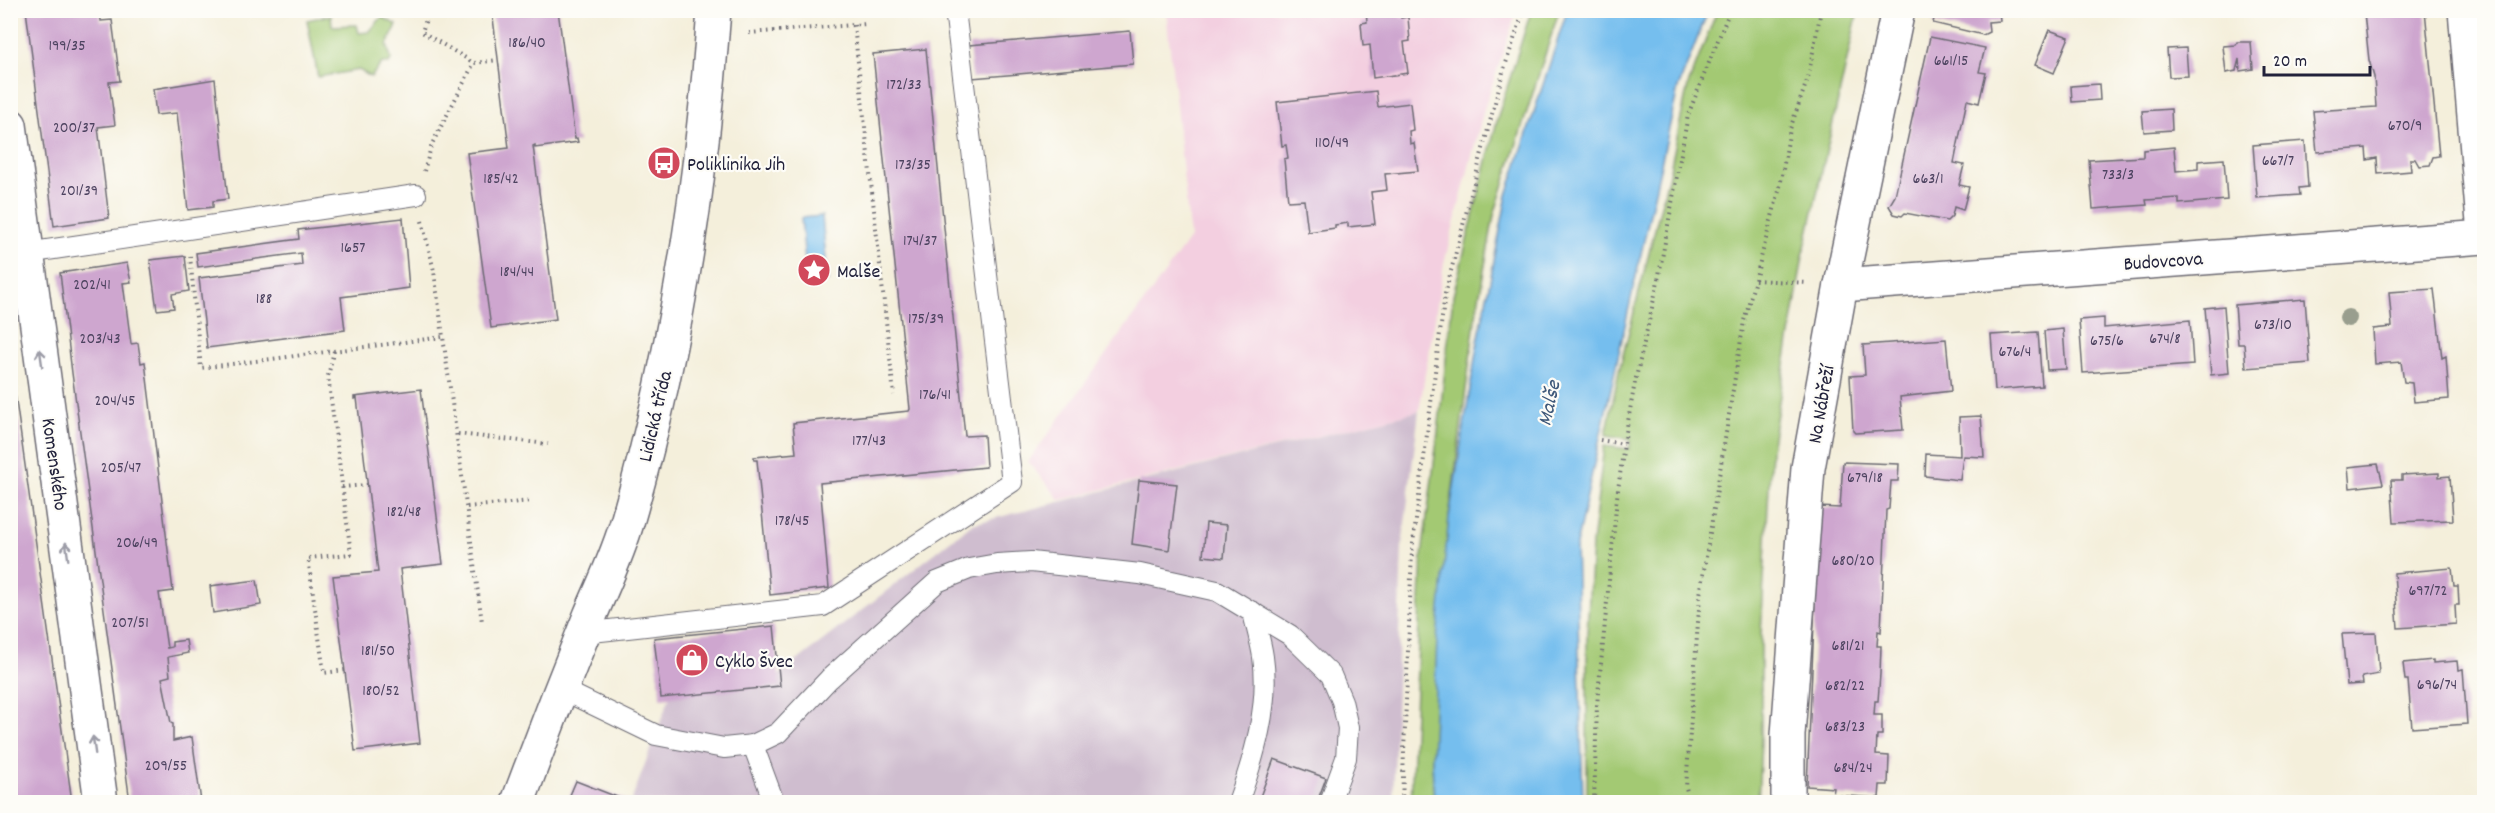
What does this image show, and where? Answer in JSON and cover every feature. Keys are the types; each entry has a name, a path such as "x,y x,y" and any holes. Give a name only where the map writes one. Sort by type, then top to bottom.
{"street":[{"name":"Lidická třída","path":"518,802 628,522 657,408 681,295 706,114 714,10"},
{"name":"Na Nábřeží","path":"1788,802 1788,735 1808,468 1841,285 1898,10"},
{"path":"2465,10 2484,235"},
{"name":"Komenského","path":"10,125 101,802"},
{"name":"Budovcova","path":"1841,285 2484,235"}],"lane":[{"path":"583,633 823,606 1012,482 956,18"},
{"path":"27,253 416,195"},
{"path":"561,689 656,735 724,748 753,745 778,733 830,679 937,582 969,569 996,564 1031,562 1140,574 1217,591 1290,635 1331,675 1342,701 1348,728 1346,758 1330,802"},
{"path":"1238,802 1254,751 1263,702 1263,658 1253,612"},
{"path":"753,745 774,802"}],"path":[{"path":"429,10 422,32 474,63 498,60"},
{"path":"1402,802 1412,551 1445,294 1503,72 1524,10"},
{"path":"1594,802 1598,705 1624,444 1635,382 1657,286 1688,116 1730,10"},
{"path":"1689,802 1686,787 1700,595 1744,321 1780,187 1790,129 1808,78 1821,10"},
{"path":"749,33 867,24"},
{"path":"854,25 894,395"},
{"path":"474,63 432,144 416,195 434,271 482,622"},
{"path":"187,229 201,368 443,337"},
{"path":"1755,280 1841,285"},
{"path":"334,351 328,376 351,554 308,558 324,673 345,670"},
{"path":"458,434 548,444"},
{"path":"1600,440 1624,444"},
{"path":"342,487 367,484"},
{"path":"467,507 531,501"}],"shaded area":[{"path":"1166,11 1517,11 1484,109 1444,263 1419,411 1060,500 1028,462 1190,238"},
{"path":"1419,411 1402,547 1393,802 631,802 670,696 780,686 779,675 972,524"},
{"path":"576,781 631,802 567,802"}],"green space":[{"path":"1531,11 1559,11 1494,215 1475,321 1449,517 1432,761 1434,802 1411,802 1422,556 1453,296 1499,113"},
{"path":"1717,11 1858,11 1803,256 1771,450 1761,634 1761,740 1758,802 1587,802 1587,633 1592,544 1604,446 1629,449 1631,439 1606,435 1619,371 1670,170 1688,85"},
{"path":"331,15 332,26 357,25 359,33 369,32 382,17 397,25 387,45 391,59 389,64 382,63 371,77 359,70 318,77 307,20"}],"water":[{"path":"1567,11 1708,11 1678,88 1576,545 1583,802 1434,802 1432,761 1437,639 1449,517 1476,352 1507,195"},
{"path":"822,216 828,281 807,283 801,218"}],"building":[{"path":"26,10 100,10 101,21 112,20 120,81 109,82 115,125 98,127 109,218 54,226"},
{"path":"492,10 558,10 575,139 577,138 578,142 535,148 535,145 533,146 556,319 491,328 467,153 509,148"},
{"path":"1366,10 1400,10 1401,18 1408,17 1410,41 1404,42 1408,73 1373,78 1370,45 1363,46 1361,23 1367,22"},
{"path":"1936,10 1999,10 2000,21 1988,22 1989,32 1983,35 1933,23"},
{"path":"2371,10 2425,10 2439,156 2433,157 2430,165 2419,166 2415,159 2410,159 2411,171 2378,174 2377,158 2367,160 2366,148 2317,152 2313,111 2376,107 2374,77 2369,60 2364,13 2371,13"},
{"path":"2049,30 2069,37 2054,73 2035,65"},
{"path":"1130,31 1133,64 972,78 969,45"},
{"path":"1930,37 1985,48 1979,72 1986,73 1979,103 1967,100 1954,163 1964,165 1959,185 1969,187 1963,210 1954,207 1952,216 1947,221 1905,213 1902,216 1894,214 1889,206 1895,196"},
{"path":"2237,42 2251,42 2253,69 2240,71 2239,59 2236,71 2226,73 2223,46 2236,45"},
{"path":"2186,48 2188,76 2169,77 2167,49"},
{"path":"926,49 965,436 984,435 986,467 820,483 829,588 770,595 757,460 754,460 754,457 796,453 793,423 909,411 910,409 873,54"},
{"path":"215,79 228,199 213,201 213,207 188,210 177,113 156,115 153,89"},
{"path":"2099,84 2100,100 2072,102 2071,86"},
{"path":"1376,91 1378,107 1410,103 1413,130 1409,131 1410,144 1414,143 1418,171 1385,174 1387,190 1371,192 1375,224 1348,227 1348,223 1335,225 1335,228 1308,232 1304,200 1288,201 1284,159 1288,158 1286,145 1282,146 1277,102"},
{"path":"2171,109 2172,130 2144,132 2142,111"},
{"path":"2305,141 2308,187 2299,188 2300,195 2257,198 2253,145"},
{"path":"2174,147 2176,171 2198,169 2198,161 2224,159 2227,200 2179,204 2179,198 2146,200 2147,205 2093,209 2089,160 2143,157 2143,150"},
{"path":"403,218 409,288 341,297 345,330 207,348 199,278 302,265 301,253 198,267 196,253 299,239 298,230"},
{"path":"185,256 189,291 172,294 174,308 157,310 150,260"},
{"path":"127,263 131,282 123,283 131,344 138,343 141,363 145,362 173,591 159,593 167,648 172,647 172,642 186,640 188,653 168,657 170,676 162,678 173,724 173,741 192,737 201,802 130,802 60,273"},
{"path":"2434,289 2442,358 2446,356 2449,399 2414,402 2412,383 2404,382 2401,362 2375,364 2373,329 2392,327 2389,292"},
{"path":"2305,299 2310,363 2246,368 2244,344 2238,344 2235,305"},
{"path":"2224,306 2229,373 2211,375 2205,308"},
{"path":"2104,318 2104,328 2190,320 2193,365 2083,373 2079,320"},
{"path":"2063,329 2066,369 2047,370 2044,331"},
{"path":"2038,332 2042,386 1995,390 1991,335"},
{"path":"1946,339 1951,391 1900,397 1903,430 1855,433 1853,431 1850,376 1865,375 1863,345"},
{"path":"10,372 12,372 72,802 10,802"},
{"path":"421,389 443,564 400,569 420,743 355,751 333,576 378,572 357,398 354,399 354,397"},
{"path":"1981,416 1984,457 1963,456 1960,480 1925,476 1926,454 1960,456 1959,417"},
{"path":"1843,462 1899,464 1898,481 1891,481 1889,509 1886,510 1881,632 1878,631 1877,646 1881,646 1880,674 1878,701 1875,701 1874,715 1882,715 1882,735 1877,735 1876,755 1889,756 1888,785 1880,785 1879,798 1833,795 1834,788 1807,786 1819,507 1840,508"},
{"path":"2378,464 2383,484 2350,488 2348,467"},
{"path":"2439,473 2439,477 2450,476 2453,520 2394,522 2391,480 2402,480 2402,475"},
{"path":"1139,480 1177,484 1169,550 1132,544"},
{"path":"1206,523 1227,525 1224,558 1203,556"},
{"path":"2452,568 2454,586 2458,586 2459,605 2455,605 2456,624 2398,628 2394,573"},
{"path":"257,580 261,605 213,613 210,586"},
{"path":"774,626 780,686 661,698 654,638"},
{"path":"2376,633 2379,674 2362,677 2363,684 2347,685 2342,634"},
{"path":"2433,660 2433,663 2457,661 2458,670 2463,669 2467,724 2412,728 2408,680 2405,680 2403,663"},
{"path":"1274,759 1326,778 1317,802 1258,802"},
{"path":"576,781 630,802 567,802"}],"place":[{"name":"Poliklinika Jih","path":"664,163"},
{"name":"Malše","path":"814,270"},
{"name":"Cyklo Švec","path":"692,660"}]}
